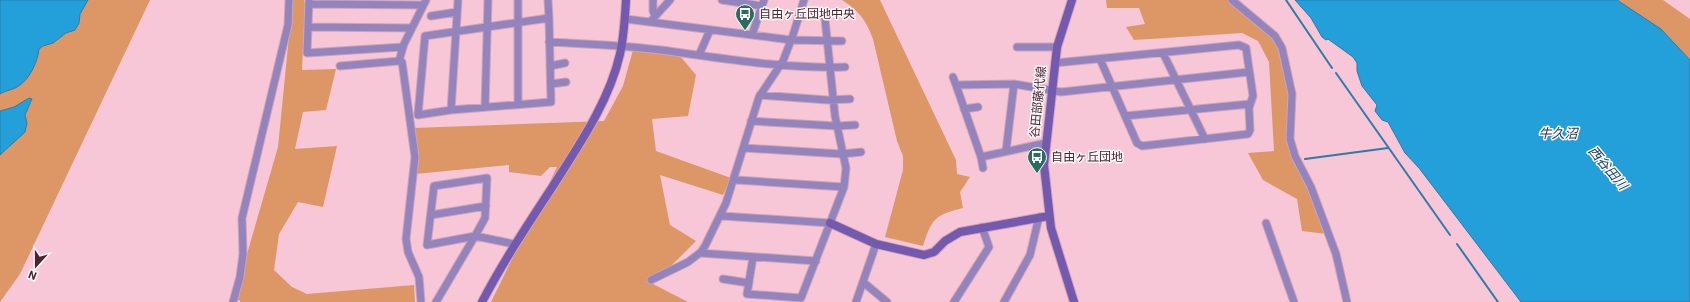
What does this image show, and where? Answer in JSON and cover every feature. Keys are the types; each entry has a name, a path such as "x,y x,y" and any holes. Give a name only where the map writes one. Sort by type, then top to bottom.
{"street":[{"path":"233,302 240,277 243,254 242,218 274,76 288,25 289,0"},
{"path":"451,110 458,0"},
{"path":"485,107 488,0"},
{"path":"518,0 518,104"},
{"path":"548,0 549,18 550,42 551,102 451,110 418,115 425,36 549,18"},
{"path":"482,302 514,244 598,114 611,85 623,46 626,19 626,0"},
{"path":"653,0 653,11 655,16"},
{"path":"650,22 670,0"},
{"path":"722,0 763,3 752,35"},
{"path":"651,280 680,267 700,253 722,216 736,180 738,164 760,96 780,65 791,40 804,0"},
{"name":"谷田部藤代線","path":"1072,0 1057,47 1046,143 1044,175 1049,216 1055,244 1074,302"},
{"path":"1232,0 1275,36 1282,48 1292,94 1290,139 1295,156 1311,187 1336,254 1347,302"},
{"path":"399,61 403,47 425,2 309,2 307,53 403,47"},
{"path":"431,16 457,12"},
{"path":"626,19 791,40 828,42 842,41"},
{"path":"753,257 747,294 782,299 802,298 844,187 846,174 835,116 825,19"},
{"path":"308,27 412,28"},
{"path":"699,55 710,30"},
{"path":"550,42 623,46 780,65 830,68 845,67"},
{"path":"1055,63 1239,44 1246,48 1253,96 1249,108 1250,130 1248,134 1142,146 1137,143 1100,59"},
{"path":"1017,47 1057,47"},
{"path":"1162,53 1205,139"},
{"path":"340,66 399,61"},
{"path":"399,61 402,62 415,157 406,239 408,252 420,277 421,302"},
{"path":"550,66 565,63"},
{"path":"956,85 1014,84 1061,92 1249,72"},
{"path":"953,77 983,162 983,168"},
{"path":"551,84 566,82"},
{"path":"1006,151 1014,84"},
{"path":"760,96 834,100 850,99"},
{"path":"1125,116 1250,104"},
{"path":"964,109 978,107"},
{"path":"751,121 837,126 855,125"},
{"path":"981,157 1046,143"},
{"path":"744,148 842,154 861,152"},
{"path":"436,302 475,236 485,218 487,178 434,186 427,245 475,236 514,244"},
{"path":"736,180 844,187"},
{"path":"431,215 486,206"},
{"path":"722,216 830,223 876,244 908,252 928,254 936,251 951,236 960,232 1049,216"},
{"path":"1004,302 1030,254 1039,217"},
{"path":"1266,223 1294,302"},
{"path":"954,302 989,247 982,227"},
{"path":"856,302 876,244"},
{"path":"700,253 816,261"},
{"path":"723,279 749,283"},
{"path":"863,282 887,302"}],"shaded area":[{"path":"88,0 150,0 20,274 0,302 0,155 8,148 27,123 25,115 32,100 29,98 14,107 0,111 0,94 18,87 24,82 35,64 39,49 53,43 66,33 75,30 79,23 80,14"},
{"path":"291,0 304,0 305,5 302,70 336,69 326,110 303,112 295,149 337,146 323,207 298,202 279,234 274,270 292,287 307,294 414,285 415,302 236,301 242,283 247,254 278,147 290,26"},
{"path":"842,0 880,0 956,160 957,174 970,177 960,192 963,208 946,213 936,219 929,229 923,246 885,237 903,170 903,156 897,141 873,39 868,26 853,8"},
{"path":"1106,0 1229,0 1269,33 1278,45 1289,94 1287,138 1327,234 1302,231 1297,199 1263,180 1248,153 1274,151 1269,62 1258,41 1242,33 1134,40 1126,27 1145,24 1139,8 1107,8"},
{"path":"1617,0 1663,0 1690,19 1690,60 1661,29"},
{"path":"633,50 680,56 696,75 688,116 652,119 656,151 731,178 723,195 660,175 670,225 696,241 653,284 688,302 491,302 557,167 550,167 541,176 509,172 509,165 415,174 413,128 604,121 623,86"}],"water":[{"path":"0,0 88,0 80,14 79,23 75,30 66,33 53,43 39,49 35,64 24,82 18,87 0,94"},
{"name":"牛久沼","path":"1295,0 1617,0 1661,29 1690,60 1690,302 1521,302 1419,168 1405,153 1388,122 1382,120 1375,111 1377,105 1362,86 1357,71 1357,63 1353,57 1328,39 1326,40 1322,37 1311,18"},
{"path":"29,98 32,99 25,115 27,123 25,132 0,155 0,111 14,107"}],"waterway":[{"path":"1286,0 1332,68"},
{"path":"1336,73 1450,235"},
{"path":"1305,159 1388,148"},
{"path":"1457,244 1498,302"}],"place":[{"name":"自由ヶ丘団地中央","path":"745,31"},
{"name":"自由ヶ丘団地","path":"1037,174"}],"water label":[{"name":"西谷田川","path":"1608,168"}]}
